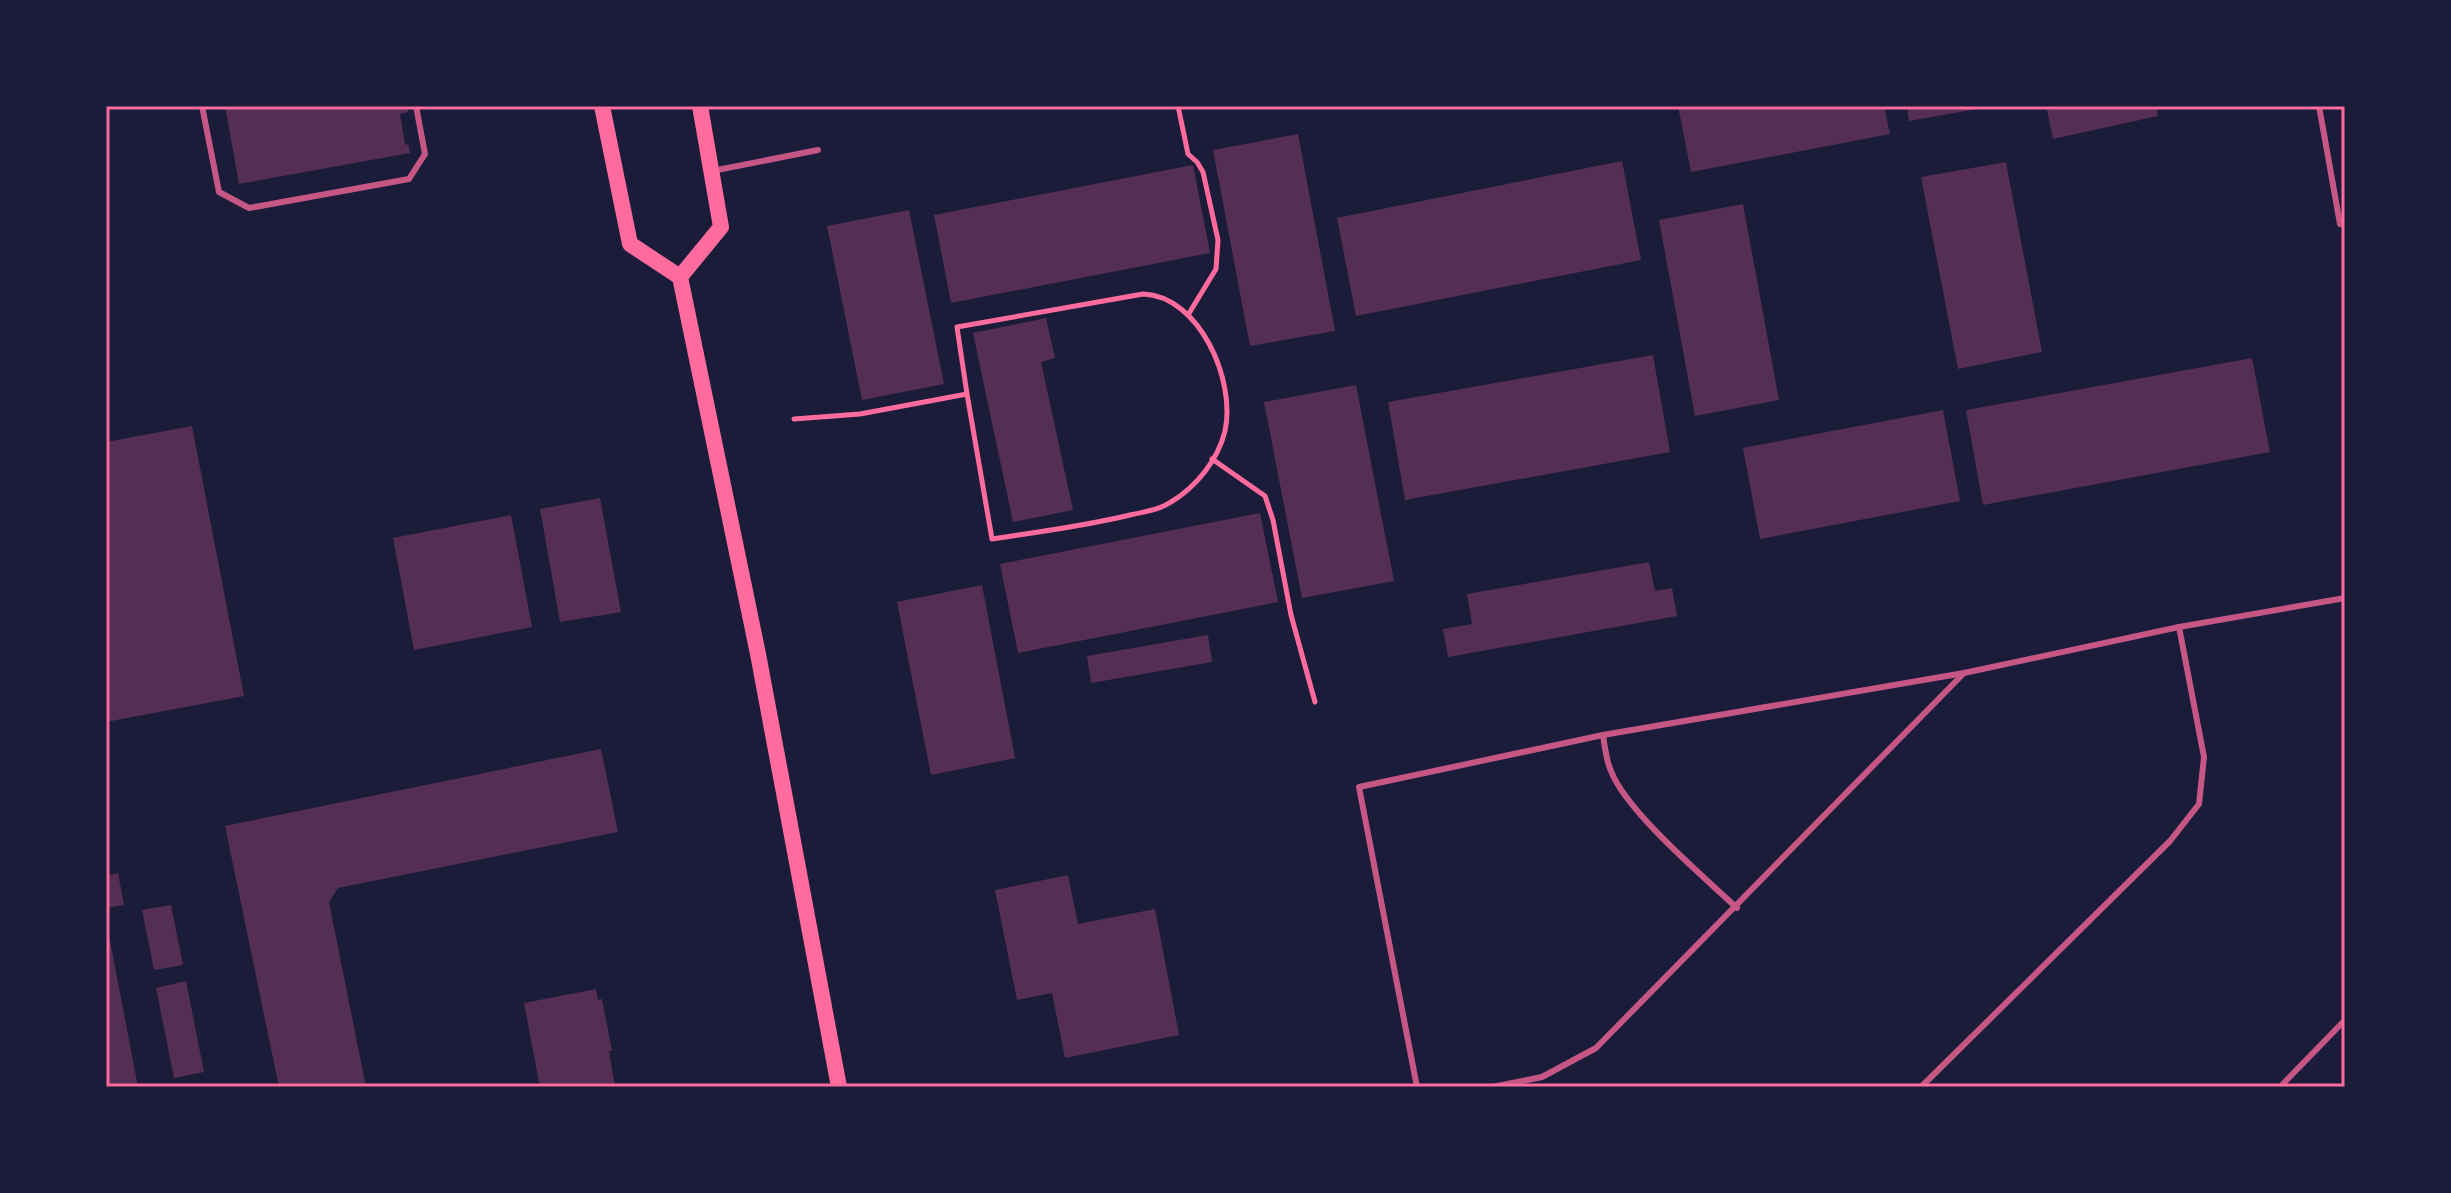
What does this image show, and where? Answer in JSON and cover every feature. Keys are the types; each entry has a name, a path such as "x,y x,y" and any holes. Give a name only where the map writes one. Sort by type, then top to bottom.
{"main road":[{"path":"602,106 630,244 680,277 758,654 839,1087"},
{"path":"680,277 721,227 700,106"}],"lane":[{"path":"202,106 219,192 249,208 409,179 425,154 416,106"},
{"path":"2319,106 2340,224 2345,223"},
{"path":"712,171 818,150"},
{"path":"1417,1087 1359,787 1603,735 1964,673 2179,627 2345,598"},
{"path":"1921,1087 2170,841 2199,804 2204,757 2179,627"},
{"path":"1492,1087 1542,1077 1596,1048 1737,908 1964,673"},
{"path":"1603,735 1611,772 1630,800 1665,839 1737,908"},
{"path":"2280,1087 2345,1020"}],"path":[{"path":"1178,106 1188,154 1203,172 1218,240 1216,269 1188,315"},
{"path":"1154,294 1185,310 1209,344 1223,385 1227,410 1224,432 1212,459 1198,481 1170,503 1119,518 992,539 967,394 957,327 1154,294"},
{"path":"794,419 860,414 967,394"},
{"path":"1212,459 1265,496 1273,520 1291,615 1315,702"}],"building":[{"path":"225,106 407,106 408,112 400,114 405,145 408,144 410,153 239,184"},
{"path":"1678,106 1884,106 1890,134 1691,172"},
{"path":"1907,106 1983,106 1983,108 1909,121"},
{"path":"2066,106 2156,106 2158,116 2053,139 2047,110"},
{"path":"1298,134 1335,331 1250,346 1213,150"},
{"path":"1622,161 1641,260 1356,316 1337,218"},
{"path":"2006,162 2042,352 1958,369 1921,177"},
{"path":"1193,165 1210,253 951,303 934,215"},
{"path":"1743,204 1779,400 1695,416 1659,220"},
{"path":"909,210 944,384 862,400 827,226"},
{"path":"1046,318 1055,358 1041,362 1073,510 1013,522 973,333"},
{"path":"1653,355 1670,452 1405,500 1388,402"},
{"path":"2252,358 2270,452 1983,505 1966,410"},
{"path":"1356,385 1394,581 1302,598 1264,402"},
{"path":"1943,410 1960,501 1760,539 1743,448"},
{"path":"192,426 244,696 106,722 106,442"},
{"path":"600,498 621,612 560,622 540,509"},
{"path":"1260,513 1278,602 1018,653 1000,564"},
{"path":"511,515 532,627 414,650 393,538"},
{"path":"1649,562 1655,591 1672,588 1677,616 1448,657 1443,629 1472,624 1467,594"},
{"path":"982,585 1015,758 931,775 897,602"},
{"path":"1208,635 1212,662 1091,683 1087,656"},
{"path":"601,749 618,832 338,888 329,902 366,1087 279,1087 225,826"},
{"path":"118,873 124,905 106,908 106,876"},
{"path":"1068,875 1078,924 1155,909 1179,1035 1065,1058 1052,993 1017,1000 995,890"},
{"path":"171,905 183,965 154,970 142,910"},
{"path":"107,925 138,1087 106,1087"},
{"path":"186,981 204,1072 174,1078 156,988"},
{"path":"596,989 598,1000 602,999 615,1087 540,1087 524,1003"}]}
